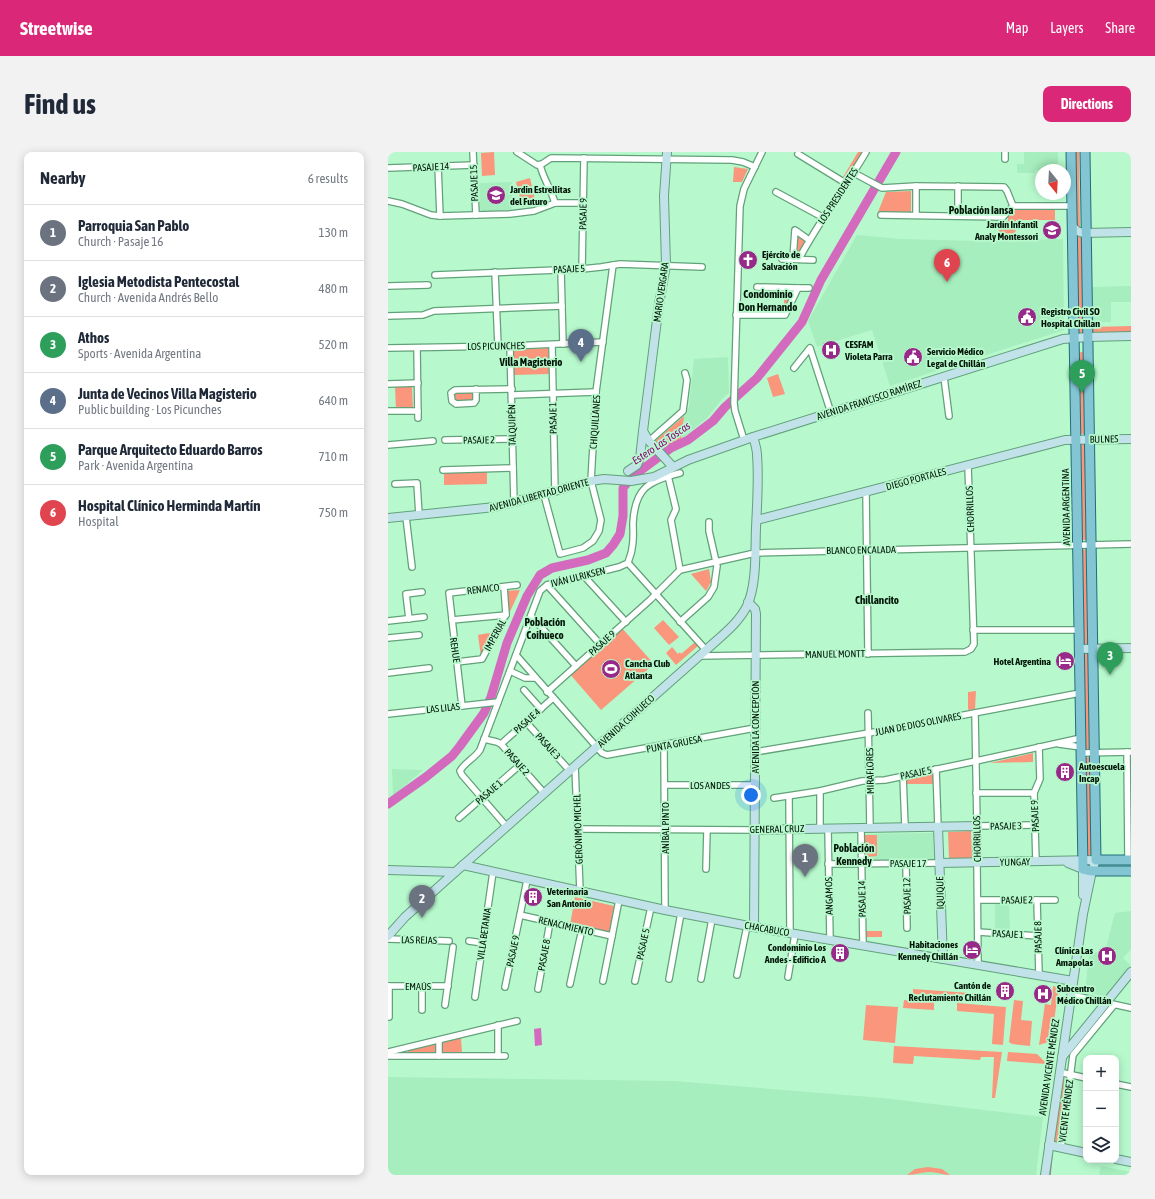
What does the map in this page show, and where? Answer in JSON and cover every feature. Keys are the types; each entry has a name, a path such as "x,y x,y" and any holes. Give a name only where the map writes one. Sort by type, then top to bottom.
{"main road":[{"name":"AVENIDA ARGENTINA","path":"1071,152 1081,746 1086,867"},
{"path":"1085,152 1096,860 1129,860"},
{"path":"1074,267 1087,266"},
{"path":"1074,316 1080,323 1084,323 1088,320"},
{"path":"1086,867 1131,870"}],"street":[{"name":"PASAJE 15","path":"473,152 476,215"},
{"path":"517,152 537,165 540,165 551,158 566,155 584,158 666,156 732,160 743,162 754,167"},
{"path":"744,440 735,411 734,402 740,206 744,189 762,152"},
{"name":"LOS PRESIDENTES","path":"799,259 809,240 847,184 866,152"},
{"path":"1005,152 1005,159"},
{"path":"798,154 847,184"},
{"name":"MARIO VERGARA","path":"628,470 635,467 640,461 642,431 659,304 666,265 664,196 666,156"},
{"name":"PASAJE 9","path":"582,269 584,158"},
{"name":"PASAJE 14","path":"388,168 474,165"},
{"path":"540,165 542,174 555,202"},
{"path":"438,166 440,216"},
{"path":"854,173 877,186 1004,187 1013,206"},
{"path":"916,186 916,215"},
{"path":"958,186 958,216"},
{"path":"776,192 824,218"},
{"path":"388,201 431,215 440,216 510,214 534,211 555,202 583,203"},
{"path":"881,215 1003,217 1013,206 1072,206"},
{"path":"1073,227 1077,231 1086,233 1131,232"},
{"path":"792,258 795,230 809,240"},
{"path":"782,259 792,258 813,260"},
{"name":"PASAJE 5","path":"435,275 582,269 620,264 702,267"},
{"name":"CHIQUILLANES","path":"544,495 560,554 583,548 593,541 599,531 601,520 591,481 596,392 613,265"},
{"path":"561,270 563,344"},
{"path":"495,272 498,347"},
{"path":"388,286 428,285"},
{"path":"757,287 809,288"},
{"path":"736,315 785,315 798,288"},
{"path":"388,316 423,315 434,311 562,306"},
{"name":"AVENIDA FRANCISCO RAMÍREZ","path":"667,474 670,464 688,460 830,412 1063,339 1088,336 1131,336"},
{"name":"LOS PICUNCHES","path":"388,348 498,347 603,342"},
{"name":"PASAJE 1","path":"552,345 555,492"},
{"name":"TALQUIPÉN","path":"510,346 514,503"},
{"path":"417,348 418,418"},
{"path":"794,368 810,348 830,412"},
{"path":"649,441 683,411 687,380 685,373"},
{"path":"944,376 949,416"},
{"path":"388,384 418,383"},
{"path":"476,390 476,400 474,403 456,404 452,401 451,395 454,390 476,390 553,394 596,392"},
{"path":"388,411 418,410"},
{"path":"642,431 670,464"},
{"name":"AVENIDA COIHUECO","path":"388,938 405,918 455,872 737,621 748,602 753,586 757,455 753,437"},
{"name":"PASAJE 2","path":"445,440 512,439"},
{"name":"BULNES","path":"1076,440 1131,439"},
{"name":"DIEGO PORTALES","path":"756,520 1060,441 1076,440"},
{"path":"388,444 433,441"},
{"name":"CHORRILLOS","path":"968,465 974,644 971,649"},
{"path":"443,470 513,468"},
{"path":"680,473 667,474 647,486 640,493 634,508 632,548 628,563 706,650"},
{"path":"655,594 680,570 671,520 676,509 667,474"},
{"name":"AVENIDA LIBERTAD ORIENTE","path":"388,518 484,509 514,503 591,481 604,479 631,481 667,474"},
{"path":"395,484 417,483 419,515"},
{"path":"866,492 868,654"},
{"path":"406,516 412,567"},
{"path":"680,622 711,594 715,581 717,562 709,531 709,522"},
{"name":"BLANCO ENCALADA","path":"680,570 755,553 1131,544"},
{"name":"IVÁN ULRIKSEN","path":"482,798 460,771 478,753 484,739 495,702 510,671 540,591 547,585 619,567 628,563"},
{"path":"584,576 626,622"},
{"path":"547,585 600,644"},
{"name":"RENAICO","path":"449,593 517,586"},
{"name":"IMPERIAL","path":"457,662 482,658 506,615 504,587"},
{"path":"409,619 406,594 422,592"},
{"name":"REHUE","path":"449,593 462,706"},
{"name":"PASAJE 9","path":"547,692 626,622 655,594"},
{"name":"AVENIDA LA CONCEPCIÓN","path":"748,602 756,614 755,830 750,926"},
{"path":"452,620 506,615"},
{"path":"531,616 576,666"},
{"path":"388,621 424,617"},
{"path":"973,630 1079,630"},
{"path":"388,638 419,635"},
{"path":"1080,649 1131,648"},
{"name":"MANUEL MONTT","path":"699,656 965,652 971,649"},
{"path":"516,655 597,747"},
{"path":"388,673 429,668"},
{"path":"510,671 525,678 535,678"},
{"path":"524,690 540,709"},
{"name":"JUAN DE DIOS OLIVARES","path":"755,752 869,733 1080,693"},
{"name":"PASAJE 4","path":"501,744 553,698"},
{"name":"LAS LILAS","path":"388,714 495,702"},
{"name":"MIRAFLORES","path":"868,713 870,828"},
{"name":"CHORRILLOS","path":"975,713 978,965"},
{"name":"PASAJE 3","path":"526,722 573,768"},
{"name":"PUNTA GRUESA","path":"597,747 602,753 609,756 755,728"},
{"name":"PASAJE 2","path":"484,739 501,744 544,793"},
{"name":"PASAJE 5","path":"774,798 820,791 870,780 885,780 976,762 1039,747 1057,744 1081,746"},
{"name":"PASAJE 5","path":"1057,744 1081,746"},
{"name":"ANÍBAL PINTO","path":"664,746 665,910"},
{"path":"1081,746 1094,752 1129,752 1129,860"},
{"name":"PASAJE 9","path":"1036,862 1034,793 1040,779 1039,747"},
{"name":"PASAJE 1","path":"459,818 520,765"},
{"name":"GERÓNIMO MICHEL","path":"573,768 578,829 580,892"},
{"path":"936,769 938,827"},
{"path":"903,776 905,827"},
{"name":"LOS ANDES","path":"665,784 755,785"},
{"name":"ANGAMOS","path":"820,791 828,864 830,940"},
{"path":"976,793 1034,793"},
{"path":"788,977 792,934 789,796"},
{"path":"482,798 507,826"},
{"name":"PASAJE 3","path":"977,826 1036,825"},
{"name":"GENERAL CRUZ","path":"578,829 755,830 977,826"},
{"name":"IQUIQUE","path":"938,827 943,959"},
{"name":"PASAJE 14","path":"861,828 863,946"},
{"path":"706,869 707,830"},
{"name":"AVENIDA VICENTE MÉNDEZ","path":"1045,1175 1083,914 1086,867 1096,860"},
{"name":"YUNGAY","path":"939,863 1067,862 1086,867"},
{"name":"PASAJE 12","path":"906,863 907,928"},
{"name":"PASAJE 17","path":"828,864 939,863"},
{"name":"CHACABUCO","path":"463,865 580,892 712,919 792,934 1073,981"},
{"path":"388,870 455,872"},
{"name":"VILLA BETANIA","path":"475,997 493,872"},
{"path":"520,915 527,880"},
{"path":"603,981 619,900"},
{"name":"PASAJE 2","path":"978,900 1055,900"},
{"name":"PASAJE 8","path":"1037,900 1039,975"},
{"name":"PASAJE 5","path":"635,981 650,907"},
{"path":"669,979 682,913"},
{"name":"PASAJE 9","path":"505,986 520,915"},
{"name":"RENACIMIENTO","path":"520,915 612,936"},
{"path":"701,979 712,919"},
{"name":"PASAJE 8","path":"538,989 550,922"},
{"path":"738,975 750,926"},
{"path":"570,984 582,929"},
{"name":"PASAJE 1","path":"978,932 1038,936"},
{"name":"LAS REJAS","path":"388,938 449,941"},
{"path":"469,941 483,943"},
{"path":"445,1005 453,947"},
{"path":"1062,1058 1111,1004 1131,972"},
{"path":"388,986 389,1017"},
{"name":"EMAÚS","path":"388,986 448,986"},
{"path":"422,986 422,1010"},
{"path":"1071,995 1131,1008"},
{"name":"VICENTE MÉNDEZ","path":"1061,1148 1073,1055 1111,1004"},
{"path":"388,1052 517,1021"},
{"path":"498,1025 498,1056"},
{"path":"439,1040 439,1056"},
{"path":"388,1056 505,1056"},
{"path":"1059,1072 1083,1077"},
{"path":"1119,1085 1131,1087"},
{"path":"1049,1145 1083,1152"},
{"path":"1119,1160 1131,1162"}],"shaded area":[{"path":"494,152 495,175 482,176 481,153"},
{"path":"858,152 863,152 847,180 843,177"},
{"path":"1024,152 1058,152 1058,164 1035,164 1035,173 1017,173 1017,164 1024,164"},
{"path":"1069,152 1079,152 1080,232 1071,232 1071,164 1069,164"},
{"path":"734,167 748,169 742,182 733,182"},
{"path":"530,178 536,204 522,207 516,182"},
{"name":"Jardin Estrellitas del Futuro","path":"512,182 511,210 482,212 480,209 479,183"},
{"path":"911,191 911,213 878,212 886,192"},
{"path":"1008,210 1055,210 1055,220 1016,220 1015,240 999,241 999,221 1008,221"},
{"name":"Jardín Infantil Analy Montessori","path":"1046,221 1057,221 1057,238 1047,238"},
{"path":"857,235 900,239 978,241 1063,239 1064,330 890,386 872,330 817,347 808,321"},
{"path":"797,236 806,241 798,256 795,256"},
{"path":"1084,236 1086,336 1077,336 1075,237"},
{"path":"1131,286 1131,302 1111,302 1111,322 1091,322 1090,287"},
{"path":"784,290 795,290 784,313"},
{"path":"1131,326 1131,332 1092,333 1092,327"},
{"path":"548,348 549,374 514,375 513,350"},
{"path":"1085,351 1086,434 1079,434 1078,353"},
{"path":"728,357 729,393 723,398 707,418 681,439 684,416 689,408 694,359"},
{"path":"778,374 785,394 773,397 767,378"},
{"path":"395,386 412,386 413,409 396,410"},
{"path":"456,392 473,393 473,401 456,402 453,400 453,395"},
{"path":"684,416 681,439 660,450 654,442"},
{"path":"1079,444 1087,444 1088,540 1080,540"},
{"path":"487,471 487,484 444,485 444,472"},
{"path":"1089,549 1090,644 1082,644 1080,550"},
{"path":"709,569 711,582 706,591 691,574"},
{"path":"520,590 508,616 506,591"},
{"path":"663,620 679,637 669,645 654,628"},
{"name":"Cancha Club Atlanta","path":"621,627 654,664 601,710 569,673"},
{"path":"494,632 481,657 478,635"},
{"path":"695,642 698,646 676,665 666,653 672,647 678,654 680,652 681,654"},
{"path":"1082,650 1089,650 1091,752 1083,751"},
{"path":"976,691 975,709 968,710 968,692"},
{"path":"1033,753 1033,762 990,763"},
{"path":"1091,757 1092,858 1086,858 1083,758"},
{"path":"392,769 423,770 393,796"},
{"path":"933,772 933,784 907,784 906,778"},
{"path":"971,831 972,858 949,858 948,832"},
{"path":"933,833 934,859 864,860 863,834"},
{"path":"865,835 877,835 877,856 865,857"},
{"path":"575,897 614,906 609,934 570,925"},
{"path":"1009,903 1010,929 995,929 995,904"},
{"name":"Clínica Las Amapolas","path":"1131,911 1131,949 1123,958 1131,966 1131,969 1108,997 1085,992 1089,954 1105,951 1115,913"},
{"path":"864,931 882,931 882,937 864,937"},
{"path":"1053,986 1059,987 1051,1041 1039,1045 1045,1004 1051,1005"},
{"path":"913,989 984,994 983,999 913,994"},
{"path":"904,1000 934,1002 934,1010 903,1008"},
{"path":"1014,1000 1023,1001 1021,1020 1032,1021 1030,1046 1012,1044 1009,1042"},
{"path":"957,1003 1006,1007 1003,1045 992,1044 994,1014 957,1011"},
{"path":"866,1005 898,1007 895,1043 863,1040"},
{"path":"541,1028 542,1045 535,1046 534,1029"},
{"path":"461,1038 462,1053 441,1052 441,1042"},
{"path":"437,1043 437,1053 408,1053 408,1050"},
{"path":"894,1046 1002,1052 995,1098 992,1098 994,1057 981,1057 980,1060 914,1056 913,1064 893,1063"},
{"path":"1008,1052 1037,1054 1046,1064 1007,1061"},
{"path":"388,1077 674,1081 883,1098 1043,1117 1036,1175 388,1175"},
{"path":"1062,1078 1069,1079 1060,1143 1053,1142"},
{"path":"1101,1166 1131,1172 1131,1175 1099,1175"},
{"path":"928,1167 942,1169 950,1175 930,1172 907,1175 915,1169"}],"waterway":[{"name":"Estero Las Toscas","path":"388,804 452,756 484,713 491,697 507,643 527,596 540,575 552,568 588,560 606,553 620,534 623,516 623,488 632,477 671,448 688,440 713,421 725,407 757,378 802,322 821,280 896,152"},
{"path":"1050,1175 1052,1155"}],"place":[{"name":"Jardin Estrellitas del Futuro","path":"496,195"},
{"name":"Jardín Infantil Analy Montessori","path":"1052,230"},
{"name":"Ejército de Salvación","path":"748,260"},
{"name":"Hospital Clínico Herminda Martín","path":"947,282"},
{"name":"Registro Civil SO Hospital Chillan","path":"1027,317"},
{"name":"CESFAM Violeta Parra","path":"831,350"},
{"name":"Servicio Médico Legal de Chillán","path":"913,357"},
{"name":"Junta de Vecinos Villa Magisterio","path":"581,362"},
{"name":"Parque Arquitecto Eduardo Barros","path":"1082,393"},
{"name":"Hotel Argentina","path":"1065,661"},
{"name":"Cancha Club Atlanta","path":"611,669"},
{"name":"Athos","path":"1110,675"},
{"name":"Autoescuela Incap","path":"1065,772"},
{"name":"Parroquia San Pablo","path":"805,877"},
{"name":"Veterinaria San Antonio","path":"533,897"},
{"name":"Iglesia Metodista Pentecostal","path":"422,918"},
{"name":"Habitaciones Kennedy Chillán","path":"972,950"},
{"name":"Condominio Los Andes - Edificio A","path":"840,953"},
{"name":"Clínica Las Amapolas","path":"1107,956"},
{"name":"Cantón de Reclutamiento Chillán","path":"1005,991"},
{"name":"Subcentro Médico Chillán","path":"1043,994"}],"district":[{"name":"Población Iansa","path":"981,210"},
{"name":"Condominio Don Hernando","path":"768,300"},
{"name":"Villa Magisterio","path":"531,362"},
{"name":"Chillancito","path":"877,600"},
{"name":"Población Coihueco","path":"545,628"},
{"name":"Población Kennedy","path":"854,854"}]}
